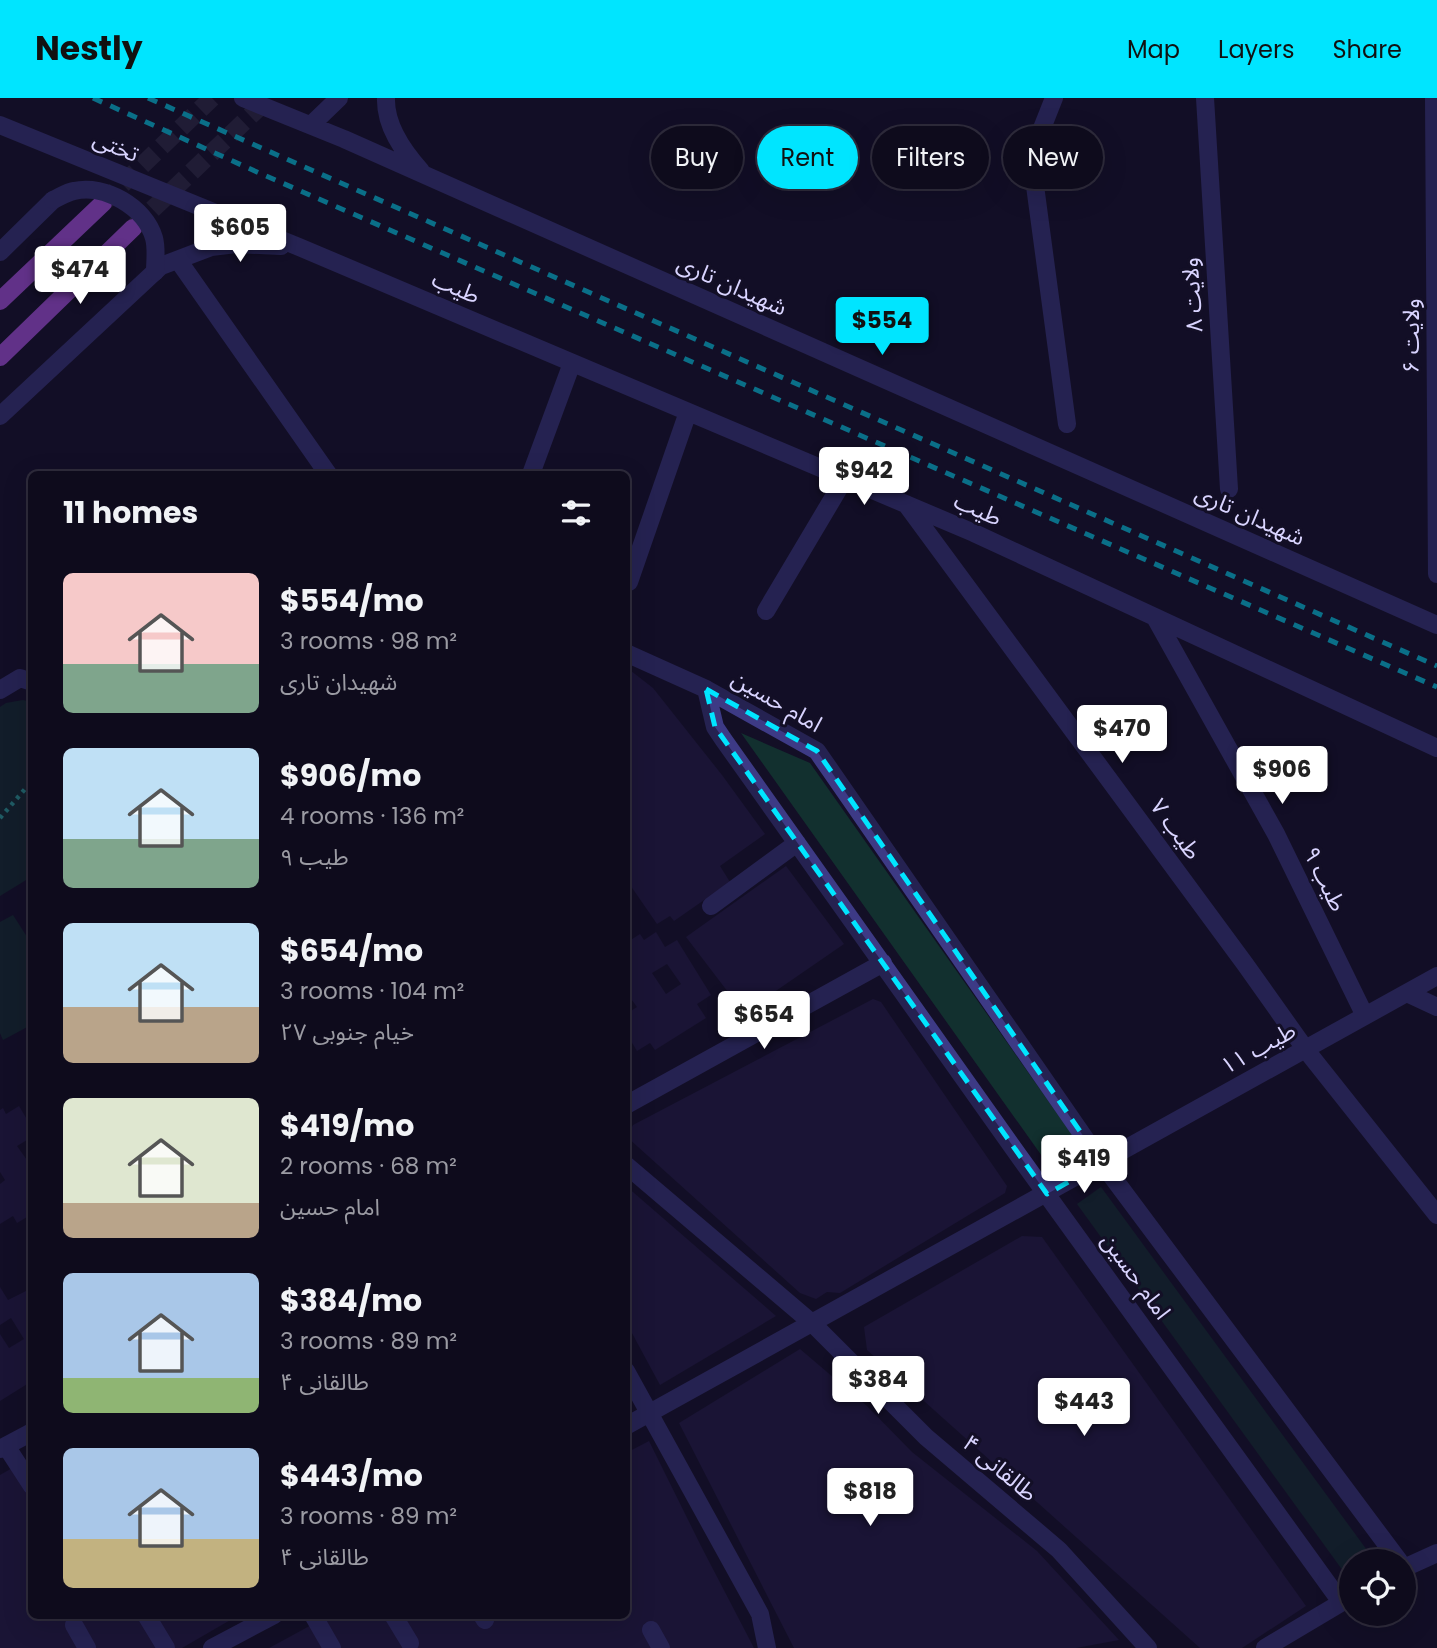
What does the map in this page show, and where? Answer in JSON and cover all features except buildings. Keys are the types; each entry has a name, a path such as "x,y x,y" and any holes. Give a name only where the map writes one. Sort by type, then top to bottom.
{"main road":[{"path":"0,301 103,203"},
{"path":"0,357 133,228"}],"street":[{"name":"شهیدان تاری","path":"243,98 311,125 1437,625"},
{"path":"311,125 339,98"},
{"path":"386,98 385,111 394,132 406,154 426,176"},
{"path":"1054,98 1031,156 1068,424"},
{"name":"ولایت ۸","path":"1205,98 1229,489"},
{"name":"ولایت ۶","path":"1433,98 1437,574"},
{"name":"تختی","path":"0,125 299,247"},
{"path":"0,252 53,200 74,191 96,191 116,196 146,222 154,239 155,272"},
{"path":"0,416 161,265 211,247 264,244 299,247"},
{"name":"طیب","path":"299,247 986,539 1437,748"},
{"path":"177,260 326,471"},
{"path":"532,471 572,363"},
{"path":"630,579 688,412"},
{"path":"766,611 845,478"},
{"name":"طیب ۷","path":"906,504 1306,1050 1437,1215"},
{"name":"طیب ۹","path":"1156,619 1276,834 1365,1016"},
{"path":"630,655 706,689"},
{"path":"0,690 20,678 28,680"},
{"name":"امام حسین","path":"706,689 715,727 1047,1194 1339,1590"},
{"name":"امام حسین","path":"706,689 817,751 1102,1163 1390,1549"},
{"path":"711,906 797,843"},
{"path":"630,1102 883,964"},
{"name":"طیب ۱۱","path":"630,1424 1437,976"},
{"path":"1406,993 1437,1007"},
{"name":"طالقانی ۴","path":"630,1168 811,1323 926,1437 1059,1550 1148,1648"},
{"path":"630,1378 760,1614 767,1648"},
{"path":"28,1434 3,1448 28,1481"},
{"path":"1416,1563 1437,1553"},
{"path":"1265,1648 1339,1603"},
{"path":"148,1619 166,1648"},
{"path":"212,1648 266,1619"},
{"path":"315,1619 332,1648"},
{"path":"395,1619 410,1643"},
{"path":"74,1625 87,1648"},
{"path":"651,1630 661,1648"}],"path":[{"path":"0,818 28,786"}],"highlighted area":[{"path":"706,689 817,751 1102,1163 1047,1194 715,727"}],"green space":[{"path":"28,701 28,879 0,896 0,707 6,703"},
{"path":"741,733 810,763 1080,1146 1049,1166"},
{"path":"13,915 28,938 28,1027 3,1040 0,1033 0,922"},
{"path":"1101,1187 1366,1549 1339,1549 1339,1565 1077,1204"}],"tunnel":[{"path":"103,203 212,98"},
{"path":"133,228 269,98"}],"railway":[{"path":"93,98 1437,687"},
{"path":"148,98 1437,666"}]}
